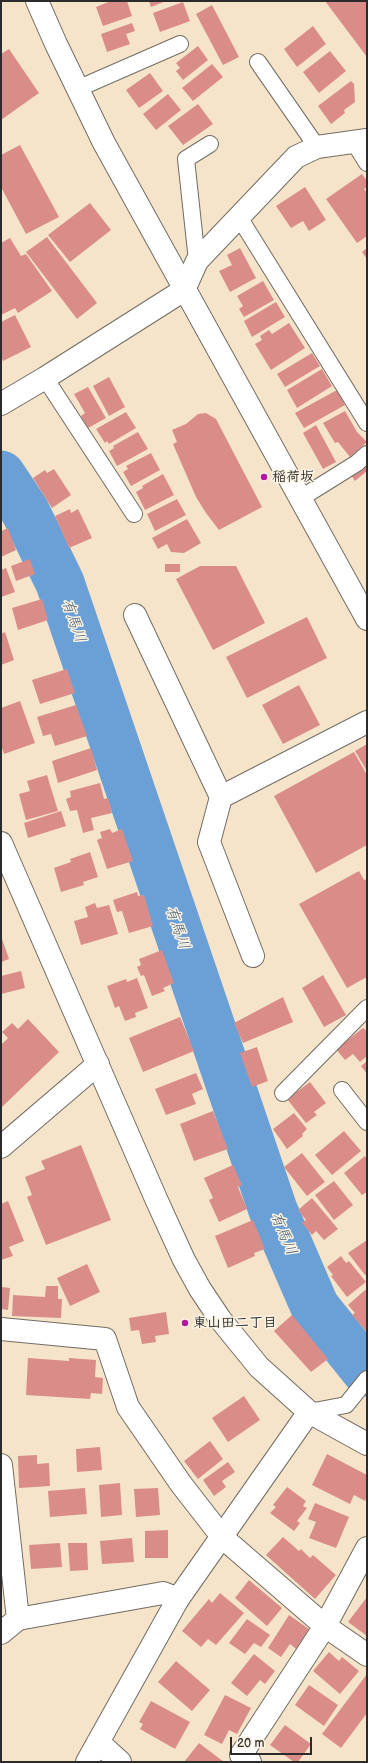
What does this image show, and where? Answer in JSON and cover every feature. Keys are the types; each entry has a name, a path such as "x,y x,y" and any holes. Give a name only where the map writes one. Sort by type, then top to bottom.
{"street":[{"path":"37,1 77,89 104,143 367,619"},
{"path":"1,404 184,290 197,262 296,157 317,147 361,141"},
{"path":"135,615 221,797 209,842 253,956"},
{"path":"221,797 367,722"},
{"path":"1,843 157,1201 184,1260 200,1289 220,1319 259,1366 309,1412 367,1444"},
{"path":"1,1147 98,1064"},
{"path":"1,1329 105,1339 128,1406 181,1484 223,1538 325,1626 367,1655"},
{"path":"87,1762 178,1599 223,1538 309,1412"},
{"path":"1,1465 18,1619"},
{"path":"250,1762 241,1756 325,1626 367,1548"},
{"path":"1,1633 18,1619 163,1593 178,1599"},
{"path":"98,1742 120,1762"}],"lane":[{"path":"77,89 180,44"},
{"path":"258,62 317,147"},
{"path":"361,141 367,163"},
{"path":"197,262 186,159 210,144"},
{"path":"239,217 367,423"},
{"path":"45,378 134,514"},
{"path":"301,498 356,463 367,454"},
{"path":"283,1093 367,1008"},
{"path":"342,1090 367,1122"},
{"path":"309,1412 346,1405 364,1383"}],"building":[{"path":"111,1 127,1 132,16 103,26 96,7"},
{"path":"149,1 166,1 151,7"},
{"path":"325,1 367,1 367,57"},
{"path":"183,2 190,21 160,32 153,13"},
{"path":"212,5 239,57 223,65 196,14"},
{"path":"132,23 135,31 126,34 130,44 107,52 101,34"},
{"path":"313,26 326,44 297,67 284,49"},
{"path":"198,46 208,60 183,80 176,71 180,68 176,63"},
{"path":"9,49 39,93 1,120 1,54"},
{"path":"330,51 346,71 319,93 303,72"},
{"path":"212,64 223,77 193,101 182,88"},
{"path":"150,73 163,91 139,108 126,90"},
{"path":"351,81 354,84 355,102 344,110 345,113 331,124 318,106"},
{"path":"168,94 181,110 156,130 143,114"},
{"path":"198,104 213,124 183,145 168,126"},
{"path":"20,145 59,217 26,234 1,187 1,155"},
{"path":"362,174 367,181 367,187 364,189 367,193 367,236 357,243 326,199"},
{"path":"305,187 326,220 309,231 303,221 291,228 276,206"},
{"path":"90,203 111,230 70,262 48,235"},
{"path":"47,237 97,303 77,319 26,252"},
{"path":"10,238 21,256 26,254 52,291 18,313 15,308 1,315 1,243"},
{"path":"240,248 256,278 230,292 219,271 232,265 227,255"},
{"path":"367,248 367,259 362,252"},
{"path":"263,281 274,300 244,317 239,309 243,306 237,296"},
{"path":"276,302 285,317 252,337 244,321"},
{"path":"15,315 31,347 3,361 1,356 1,322"},
{"path":"289,323 305,348 271,370 255,344 262,340 260,336 269,330 272,334"},
{"path":"312,353 320,366 285,387 277,374"},
{"path":"322,369 332,386 297,408 287,390"},
{"path":"109,377 125,407 109,416 93,386"},
{"path":"88,387 106,418 88,428 81,416 85,413 74,394"},
{"path":"337,390 345,405 304,428 295,413"},
{"path":"345,411 357,432 367,442 350,457 338,442 335,443 323,423"},
{"path":"126,412 136,428 109,444 107,441 105,443 96,429"},
{"path":"206,413 216,419 262,507 219,530 196,497 173,444 177,442 172,430 186,424 198,414"},
{"path":"316,425 336,462 323,469 303,433"},
{"path":"138,432 148,449 117,466 109,451 114,448 113,446"},
{"path":"151,453 160,470 131,486 123,472 128,469 126,466"},
{"path":"367,455 367,471 355,481 348,471"},
{"path":"54,469 71,495 52,508 33,478 45,470 47,473"},
{"path":"163,474 174,495 145,510 136,492 143,488 142,486"},
{"path":"177,499 186,515 155,531 147,514"},
{"path":"70,509 71,513 78,509 92,538 69,548 55,516"},
{"path":"187,519 201,543 184,553 171,552 167,544 158,549 152,538"},
{"path":"8,528 16,550 1,557 1,531"},
{"path":"30,559 35,574 16,581 11,566"},
{"path":"165,564 180,564 180,572 165,572"},
{"path":"200,566 236,566 265,623 213,650 176,579"},
{"path":"6,568 15,592 1,597 1,570"},
{"path":"42,599 48,620 18,630 12,608"},
{"path":"307,617 327,658 247,698 226,657"},
{"path":"5,632 14,660 1,665 1,634"},
{"path":"67,669 75,693 40,704 32,680"},
{"path":"299,685 320,725 283,744 262,705"},
{"path":"20,701 35,743 4,754 1,745 1,708"},
{"path":"76,705 87,736 55,746 51,734 43,736 37,717"},
{"path":"367,744 367,771 355,751"},
{"path":"91,748 97,770 58,783 52,761"},
{"path":"354,752 367,775 367,845 316,873 274,796"},
{"path":"47,775 58,811 26,820 19,794 30,791 27,781"},
{"path":"100,783 104,799 108,798 112,813 91,818 94,830 83,833 77,810 70,811 66,799 71,797 70,791"},
{"path":"61,811 66,826 28,838 24,823"},
{"path":"110,829 112,833 122,829 133,861 107,869 97,840 102,838 100,832"},
{"path":"90,852 98,877 83,882 84,885 61,892 54,868 71,862 70,859"},
{"path":"359,871 364,880 367,879 367,977 347,988 299,904"},
{"path":"137,892 138,896 144,895 153,926 129,933 122,911 117,912 113,900"},
{"path":"95,903 97,908 109,905 118,934 81,945 74,921 88,917 85,907"},
{"path":"1,936 9,959 1,962"},
{"path":"162,950 174,983 163,988 165,991 152,996 144,975 141,976 137,967 141,965 139,959"},
{"path":"21,971 25,988 1,994 1,976"},
{"path":"323,975 346,1015 324,1027 302,988"},
{"path":"137,978 148,1008 135,1013 136,1017 125,1021 119,1006 115,1008 107,986 126,979 127,982"},
{"path":"283,997 293,1022 243,1043 234,1023"},
{"path":"180,1017 194,1051 143,1072 129,1038"},
{"path":"28,1019 59,1052 1,1108 1,1045 8,1038 2,1032 12,1023 18,1029"},
{"path":"363,1028 367,1031 367,1056 360,1062 353,1054 345,1060 336,1049"},
{"path":"257,1047 268,1081 252,1087 240,1053"},
{"path":"367,1061 367,1074 361,1066"},
{"path":"196,1073 203,1089 192,1094 196,1104 166,1115 155,1089"},
{"path":"310,1082 326,1103 314,1112 317,1115 306,1123 287,1099"},
{"path":"213,1111 228,1149 194,1161 180,1124"},
{"path":"294,1113 307,1129 302,1134 303,1136 287,1149 273,1129"},
{"path":"344,1131 361,1151 332,1175 315,1155"},
{"path":"81,1145 111,1220 46,1245 27,1197 32,1195 25,1177 45,1169 41,1161"},
{"path":"302,1153 325,1182 307,1196 284,1167"},
{"path":"365,1156 367,1159 367,1192 362,1195 344,1173"},
{"path":"233,1165 242,1185 238,1187 247,1209 219,1222 209,1200 213,1198 204,1178"},
{"path":"334,1181 353,1205 334,1220 315,1195"},
{"path":"312,1198 338,1229 324,1240 316,1231 312,1235 302,1223 306,1220 298,1210"},
{"path":"8,1201 24,1241 9,1247 13,1256 1,1260 1,1204"},
{"path":"253,1220 265,1249 254,1253 255,1256 228,1268 215,1236"},
{"path":"367,1240 367,1274 365,1275 348,1253"},
{"path":"341,1256 346,1263 349,1261 366,1282 347,1297 331,1276 333,1275 327,1267"},
{"path":"87,1264 100,1292 70,1306 57,1278"},
{"path":"46,1286 58,1286 58,1299 62,1299 61,1318 12,1316 13,1295 45,1297"},
{"path":"1,1287 10,1288 8,1310 1,1309"},
{"path":"365,1290 367,1291 367,1332 352,1315 355,1313 348,1305"},
{"path":"166,1312 169,1334 155,1336 156,1342 142,1344 139,1330 131,1331 129,1318"},
{"path":"292,1315 328,1359 311,1372 274,1331"},
{"path":"28,1358 69,1361 69,1358 96,1360 95,1377 103,1378 102,1394 91,1393 90,1399 26,1395"},
{"path":"244,1396 260,1420 228,1442 212,1418"},
{"path":"210,1441 223,1459 198,1479 184,1461"},
{"path":"100,1447 102,1470 77,1472 76,1449"},
{"path":"327,1454 367,1475 367,1496 365,1501 354,1495 350,1504 312,1485"},
{"path":"37,1455 37,1464 49,1463 50,1486 19,1488 18,1456"},
{"path":"228,1462 235,1472 222,1481 226,1487 214,1496 203,1480"},
{"path":"120,1483 122,1515 101,1517 99,1485"},
{"path":"287,1487 306,1501 303,1506 307,1508 297,1521 300,1523 294,1531 270,1513 276,1507 273,1505"},
{"path":"85,1488 87,1514 50,1517 48,1491"},
{"path":"158,1488 160,1515 136,1517 134,1489"},
{"path":"315,1503 349,1517 336,1548 309,1538 316,1522 308,1519"},
{"path":"168,1530 168,1558 145,1558 145,1531"},
{"path":"283,1537 299,1551 301,1549 310,1558 313,1555 336,1575 315,1599 266,1555"},
{"path":"132,1538 134,1562 102,1564 100,1541"},
{"path":"60,1543 62,1567 31,1569 29,1545"},
{"path":"68,1543 87,1543 88,1570 70,1571"},
{"path":"249,1580 282,1608 267,1626 235,1598"},
{"path":"220,1593 244,1613 216,1645 208,1639 201,1647 182,1631 209,1599 212,1603"},
{"path":"367,1597 367,1636 348,1622"},
{"path":"289,1615 309,1629 296,1649 290,1644 281,1657 268,1648"},
{"path":"247,1619 270,1635 261,1647 254,1643 245,1654 229,1643"},
{"path":"329,1652 339,1661 342,1657 359,1671 340,1694 313,1671"},
{"path":"254,1654 275,1671 265,1684 260,1680 247,1696 231,1683"},
{"path":"176,1661 210,1690 192,1711 158,1682"},
{"path":"367,1674 367,1713 341,1748 322,1734"},
{"path":"309,1685 338,1705 324,1726 295,1705"},
{"path":"225,1695 251,1708 237,1734 229,1730 222,1744 204,1735"},
{"path":"151,1701 190,1722 175,1749 140,1729 143,1724 139,1722"},
{"path":"285,1725 311,1744 298,1762 294,1762 270,1745"},
{"path":"199,1743 224,1762 184,1762"}],"waterway":[{"name":"有馬川","path":"1,475 25,511 60,583 273,1210 315,1307 367,1372"}],"place":[{"name":"稲荷坂","path":"264,477"},
{"name":"東山田二丁目","path":"185,1323"}]}
